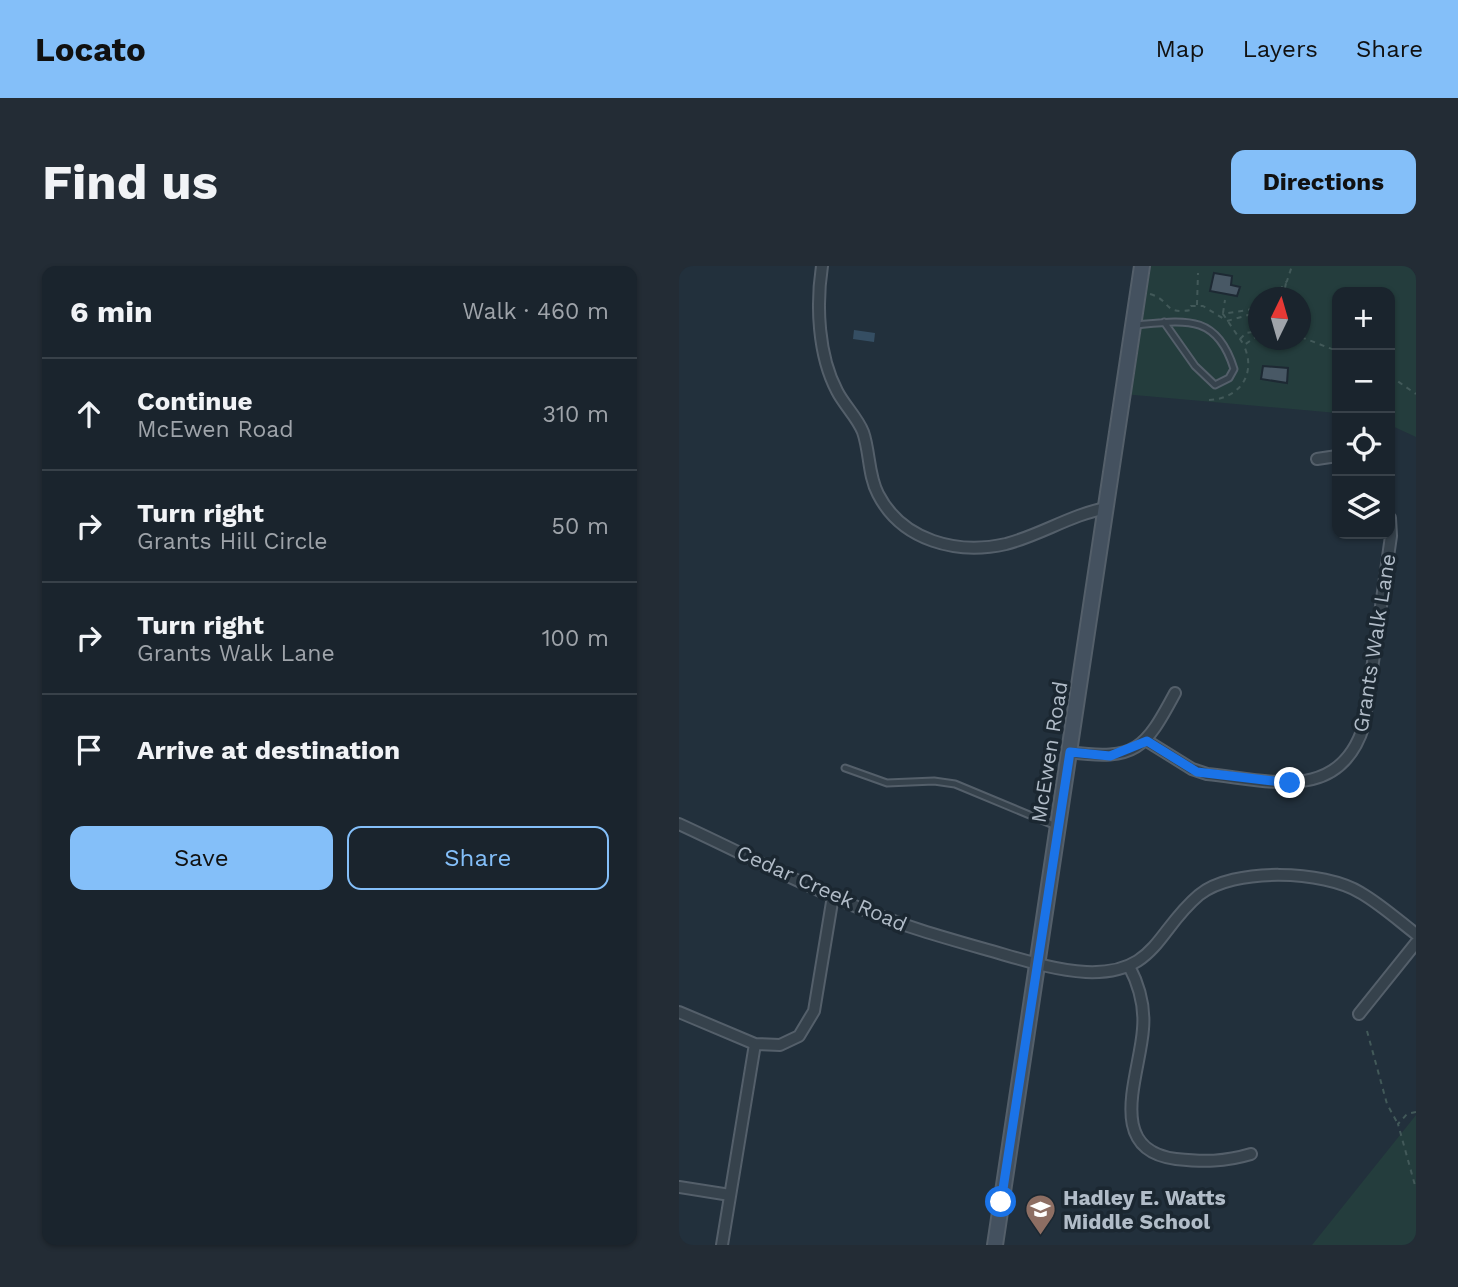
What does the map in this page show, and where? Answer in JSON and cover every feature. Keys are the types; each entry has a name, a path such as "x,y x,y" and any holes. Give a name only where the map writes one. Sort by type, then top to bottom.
{"street":[{"path":"822,266 820,311 829,372 835,388 863,432 877,492 904,526 923,538 952,546 982,547 1007,544 1107,508"},
{"name":"McEwen Road","path":"995,1245 1142,266"},
{"path":"1317,459 1332,457"},
{"name":"Grants Walk Lane","path":"1147,741 1192,769 1207,774 1302,782 1326,776 1343,763 1359,741 1363,726 1391,539"},
{"path":"1070,752 1110,756 1147,741 1175,693"},
{"name":"Cedar Creek Road","path":"679,824 833,896 904,925 1038,964 1087,972 1129,966 1154,949 1185,909 1207,889 1247,875 1331,881 1350,887 1416,934"},
{"path":"679,1012 755,1044 779,1045 791,1041 811,1020 833,896"},
{"path":"1359,1014 1416,943"},
{"path":"1129,966 1138,986 1144,1015 1131,1116 1139,1141 1163,1157 1207,1163 1228,1161 1251,1154"},
{"path":"722,1245 755,1044"},
{"path":"679,1187 730,1195"}],"lane":[{"path":"1133,325 1164,322 1193,321 1213,330 1229,353 1234,369 1229,378 1215,385 1195,366 1164,322"},
{"path":"845,768 887,783 934,781 955,784 1059,827"}],"path":[{"path":"1285,287 1292,266"},
{"path":"1197,306 1198,273"},
{"path":"1282,287 1286,282"},
{"path":"1149,294 1157,296 1170,311 1176,313 1197,306 1225,320 1248,314"},
{"path":"1225,300 1225,320 1244,345 1248,342"},
{"path":"1223,314 1248,310"},
{"path":"1239,340 1248,333"},
{"path":"1311,341 1334,350"},
{"path":"1395,379 1416,394"},
{"path":"1367,1031 1387,1104 1398,1124 1416,1189"},
{"path":"1398,1124 1407,1114 1416,1112"}],"green space":[{"path":"1142,266 1416,266 1416,437 1395,427 1395,287 1332,287 1332,413 1123,394"},
{"path":"1416,1115 1416,1245 1312,1245"}],"water":[{"path":"854,330 875,333 874,342 853,339"}],"building":[{"path":"1214,273 1232,276 1231,285 1240,287 1237,296 1210,291"},
{"path":"1263,366 1288,368 1287,383 1261,379"}],"place":[{"name":"Hadley E. Watts Middle School","path":"1040,1236"}],"route":[{"path":"1001,1202 1070,752 1110,756 1147,741 1197,772 1290,783"}]}
